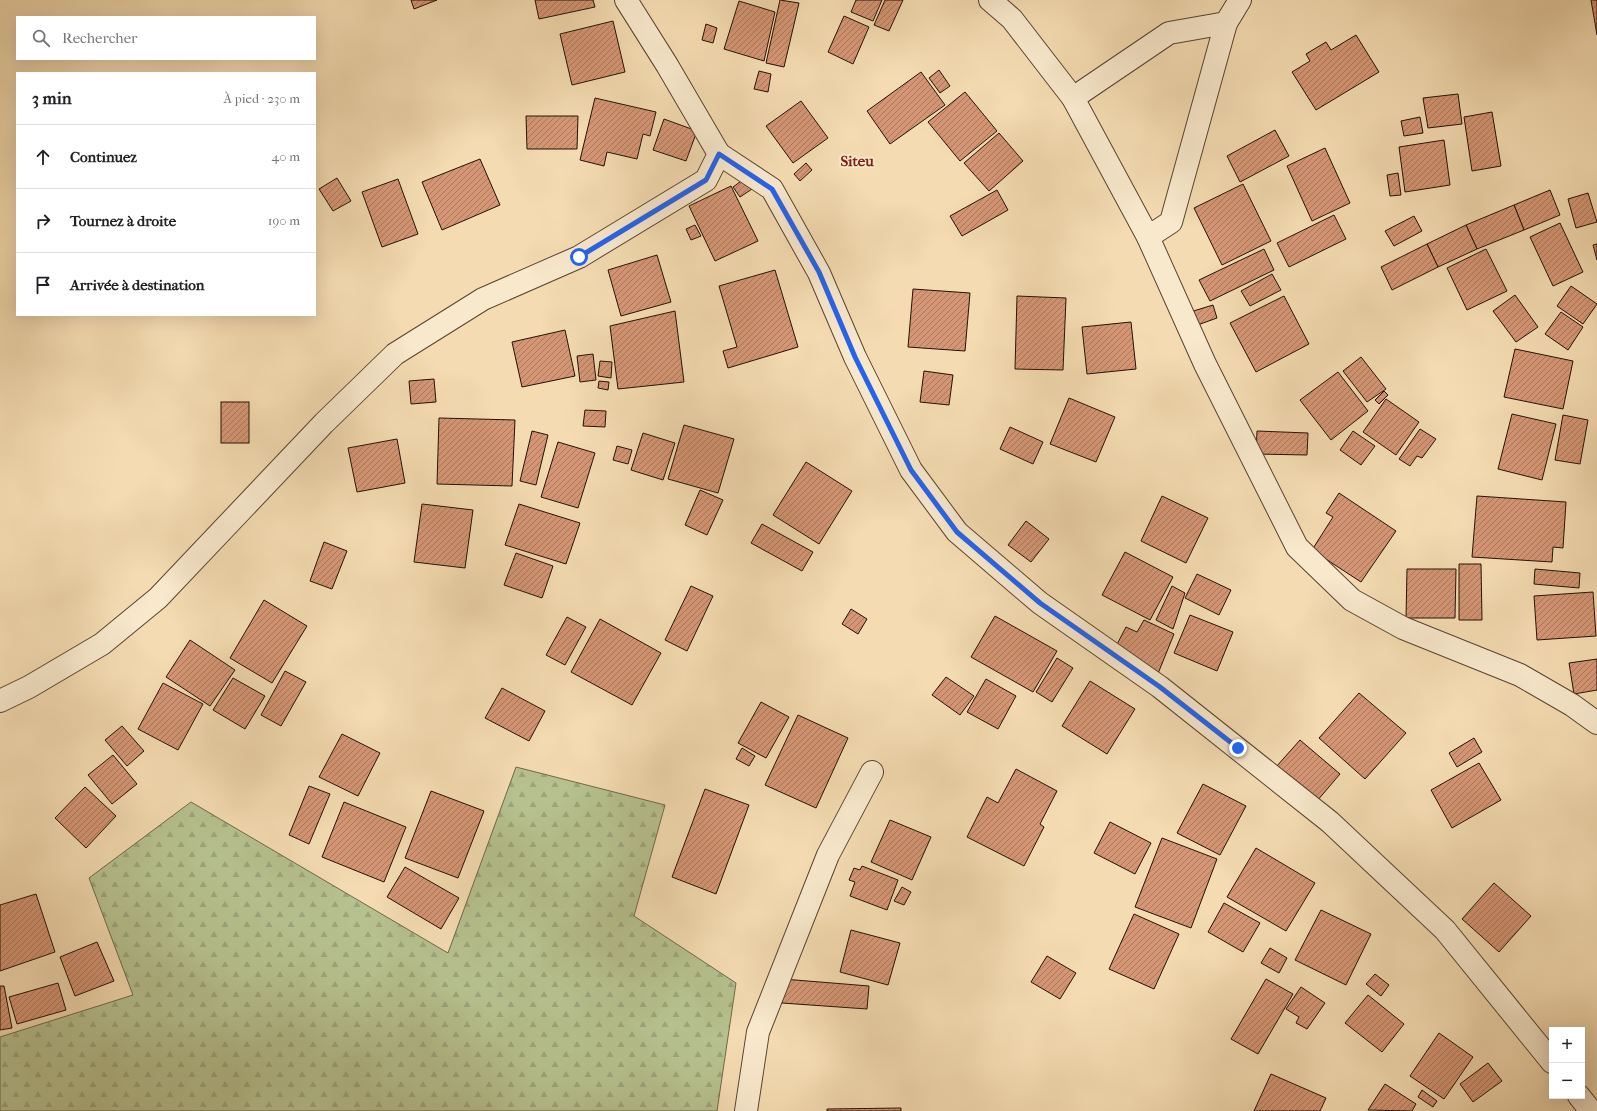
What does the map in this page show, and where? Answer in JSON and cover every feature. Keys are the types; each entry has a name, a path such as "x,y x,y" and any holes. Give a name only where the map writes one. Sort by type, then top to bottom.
{"street":[{"path":"626,0 719,154 772,189 819,272 855,357 911,470 957,532 1040,603 1160,687 1330,822 1445,930 1549,1058"},
{"path":"990,0 1012,19 1073,98 1148,238 1205,364 1298,546 1352,600 1403,628 1520,675 1572,705 1597,724"},
{"path":"1148,238 1171,222 1226,23 1240,0"},
{"path":"1073,98 1169,33 1226,23"},
{"path":"0,701 102,644 158,598 324,423 395,354 483,299 579,257 706,180 719,154"},
{"path":"746,1111 758,1032 828,855 872,772"},
{"path":"1581,1099 1591,1111"}],"green space":[{"path":"516,767 665,805 634,916 736,983 717,1111 0,1111 0,1037 133,995 89,878 191,802 448,953"}],"building":[{"path":"411,0 437,0 414,9"},
{"path":"535,0 593,0 595,7 539,19"},
{"path":"780,0 799,3 784,67 766,63"},
{"path":"856,0 882,0 873,21 851,12"},
{"path":"885,0 903,0 889,31 874,25"},
{"path":"1591,0 1597,0 1597,35"},
{"path":"739,1 775,12 764,61 724,49"},
{"path":"844,16 869,27 853,64 828,52"},
{"path":"613,21 625,72 572,85 560,34"},
{"path":"706,24 717,28 713,43 702,40"},
{"path":"1356,35 1379,72 1316,110 1292,72 1310,61 1306,54 1326,42 1331,50"},
{"path":"939,70 950,86 940,93 929,78"},
{"path":"759,71 771,74 768,92 754,89"},
{"path":"921,72 945,105 890,144 867,111"},
{"path":"965,92 997,131 960,161 928,122"},
{"path":"1458,94 1462,124 1428,128 1423,98"},
{"path":"595,98 656,112 650,136 643,134 637,159 607,152 604,166 580,160"},
{"path":"801,101 828,138 793,163 766,126"},
{"path":"1492,112 1501,166 1472,171 1464,117"},
{"path":"526,116 578,116 577,149 527,149"},
{"path":"1420,117 1423,133 1404,136 1401,121"},
{"path":"664,119 697,131 686,161 653,150"},
{"path":"1275,130 1289,156 1240,182 1227,156"},
{"path":"999,133 1023,161 989,191 964,163"},
{"path":"1444,140 1450,185 1405,192 1399,147"},
{"path":"1325,148 1350,203 1312,221 1287,166"},
{"path":"480,159 500,205 442,230 422,182"},
{"path":"806,163 812,170 800,181 794,174"},
{"path":"1398,173 1401,195 1390,196 1387,175"},
{"path":"748,176 755,187 740,197 733,187"},
{"path":"337,178 351,201 333,211 319,189"},
{"path":"398,179 418,234 382,247 362,192"},
{"path":"1243,184 1271,241 1222,265 1194,208"},
{"path":"731,186 758,241 715,261 689,206"},
{"path":"997,190 1008,210 962,236 950,216"},
{"path":"1550,190 1560,215 1524,230 1514,205"},
{"path":"1588,193 1597,222 1576,228 1568,199"},
{"path":"1514,205 1524,230 1477,249 1466,225"},
{"path":"1334,215 1346,239 1289,267 1277,243"},
{"path":"1414,216 1422,231 1394,246 1385,231"},
{"path":"1560,223 1583,272 1553,286 1530,237"},
{"path":"695,225 701,236 691,240 686,229"},
{"path":"1466,225 1477,249 1438,267 1427,244"},
{"path":"1427,244 1438,267 1392,290 1381,267"},
{"path":"1597,244 1597,260 1593,245"},
{"path":"1264,249 1274,270 1210,301 1199,280"},
{"path":"1486,249 1507,291 1467,310 1447,268"},
{"path":"657,255 671,302 621,316 608,270"},
{"path":"775,270 798,347 728,368 723,351 737,347 719,286"},
{"path":"1272,274 1281,290 1250,306 1241,291"},
{"path":"1571,286 1597,304 1583,324 1557,306"},
{"path":"913,289 970,293 965,351 908,347"},
{"path":"1515,295 1538,327 1516,342 1493,311"},
{"path":"1017,296 1066,298 1063,370 1015,369"},
{"path":"1284,296 1309,344 1256,372 1230,323"},
{"path":"1213,305 1217,318 1192,327 1187,313"},
{"path":"675,311 684,382 618,389 610,326"},
{"path":"1561,312 1583,327 1568,350 1545,334"},
{"path":"1131,322 1136,369 1087,374 1082,327"},
{"path":"565,330 575,376 522,387 512,342"},
{"path":"1515,349 1573,361 1563,409 1504,397"},
{"path":"593,354 596,380 580,382 577,356"},
{"path":"1361,357 1386,389 1367,402 1343,371"},
{"path":"600,361 612,362 611,378 598,376"},
{"path":"924,371 953,375 949,405 920,402"},
{"path":"1338,372 1368,411 1331,440 1300,400"},
{"path":"434,379 436,402 411,404 409,381"},
{"path":"599,381 609,382 608,390 598,388"},
{"path":"1384,391 1388,395 1379,404 1375,400"},
{"path":"1069,398 1115,417 1096,462 1050,444"},
{"path":"1386,399 1419,422 1396,455 1363,432"},
{"path":"221,402 249,402 249,443 221,443"},
{"path":"585,410 606,411 605,427 583,426"},
{"path":"1512,414 1556,424 1542,480 1498,469"},
{"path":"1563,415 1588,420 1580,464 1555,460"},
{"path":"439,418 515,420 512,486 437,484"},
{"path":"684,425 734,439 718,493 668,479"},
{"path":"1010,427 1043,442 1033,464 1000,449"},
{"path":"1420,429 1436,439 1422,458 1417,456 1410,466 1399,459"},
{"path":"532,431 548,435 536,485 520,481"},
{"path":"1257,431 1308,433 1307,455 1256,454"},
{"path":"1353,431 1375,446 1361,465 1340,450"},
{"path":"643,433 675,443 663,480 631,470"},
{"path":"397,439 405,483 357,492 348,448"},
{"path":"558,442 595,453 578,508 541,497"},
{"path":"617,446 632,450 628,464 613,460"},
{"path":"806,462 852,491 819,544 773,515"},
{"path":"700,490 723,500 707,535 685,525"},
{"path":"1339,493 1396,531 1361,582 1312,550 1333,517 1326,513"},
{"path":"1162,496 1208,518 1186,563 1141,541"},
{"path":"1477,496 1566,502 1563,548 1553,547 1552,562 1472,557"},
{"path":"422,504 473,510 465,568 414,562"},
{"path":"519,504 580,523 566,564 505,545"},
{"path":"1026,521 1049,539 1031,562 1008,545"},
{"path":"762,524 813,552 802,571 751,543"},
{"path":"324,542 347,551 332,589 310,581"},
{"path":"1125,552 1173,577 1150,620 1102,595"},
{"path":"516,553 553,566 542,598 504,585"},
{"path":"1459,564 1481,564 1482,620 1459,620"},
{"path":"1407,569 1456,569 1455,618 1406,618"},
{"path":"1535,569 1580,573 1579,588 1534,584"},
{"path":"1197,574 1231,590 1219,615 1185,598"},
{"path":"691,586 713,596 687,651 665,640"},
{"path":"1172,586 1185,593 1173,629 1156,620"},
{"path":"1593,592 1596,636 1537,640 1534,596"},
{"path":"264,600 307,626 272,683 230,658"},
{"path":"851,609 867,619 858,634 842,624"},
{"path":"1190,615 1233,632 1217,671 1174,653"},
{"path":"995,616 1057,651 1033,692 971,657"},
{"path":"567,617 586,627 565,665 546,655"},
{"path":"600,619 661,653 632,705 571,672"},
{"path":"1144,620 1174,634 1157,676 1113,652 1126,627 1137,632"},
{"path":"190,640 235,670 210,706 166,677"},
{"path":"1057,658 1073,668 1052,702 1036,692"},
{"path":"1597,659 1597,690 1574,694 1569,663"},
{"path":"285,671 306,682 281,726 261,715"},
{"path":"946,677 974,696 960,715 932,695"},
{"path":"233,678 265,696 245,729 213,710"},
{"path":"986,679 1016,696 998,729 967,712"},
{"path":"1090,681 1135,709 1107,754 1062,726"},
{"path":"163,683 203,704 178,750 138,729"},
{"path":"502,688 545,711 529,741 485,718"},
{"path":"1359,693 1406,733 1365,779 1319,738"},
{"path":"761,702 789,717 766,758 738,743"},
{"path":"798,715 848,738 816,808 765,785"},
{"path":"122,726 144,751 127,766 105,740"},
{"path":"342,734 380,753 358,796 319,777"},
{"path":"1474,738 1482,752 1457,767 1449,753"},
{"path":"1300,740 1340,774 1317,801 1276,767"},
{"path":"742,748 755,756 749,766 736,759"},
{"path":"113,755 137,784 112,804 88,775"},
{"path":"1479,763 1501,800 1452,828 1431,790"},
{"path":"1016,769 1057,791 1040,824 1044,827 1024,866 967,837 987,797 998,803"},
{"path":"1203,784 1246,806 1220,855 1177,833"},
{"path":"309,786 330,794 309,844 289,835"},
{"path":"85,787 116,816 86,848 55,818"},
{"path":"705,789 749,805 716,894 672,877"},
{"path":"431,791 484,811 458,878 405,858"},
{"path":"344,802 406,827 384,882 322,857"},
{"path":"890,820 931,837 912,880 871,862"},
{"path":"1110,822 1151,843 1135,874 1094,853"},
{"path":"1162,838 1217,859 1191,928 1135,907"},
{"path":"1256,848 1315,883 1286,931 1227,897"},
{"path":"862,866 898,880 887,910 850,896 855,882 849,880 854,868 860,870"},
{"path":"405,867 459,898 441,929 387,897"},
{"path":"1494,883 1531,916 1499,952 1462,919"},
{"path":"902,887 911,892 904,905 894,901"},
{"path":"36,894 55,952 0,971 0,905"},
{"path":"1224,903 1260,923 1243,952 1208,932"},
{"path":"1321,910 1371,934 1346,985 1295,960"},
{"path":"1134,914 1179,934 1154,989 1109,969"},
{"path":"851,930 900,943 888,985 840,972"},
{"path":"97,942 114,981 75,996 60,957"},
{"path":"1270,948 1287,958 1279,973 1261,963"},
{"path":"1047,956 1076,973 1060,999 1031,982"},
{"path":"1375,974 1389,985 1381,996 1366,984"},
{"path":"783,979 869,986 867,1009 782,1003"},
{"path":"1266,979 1293,994 1258,1054 1231,1039"},
{"path":"58,983 66,1010 17,1024 9,997"},
{"path":"0,986 4,986 12,1028 0,1030"},
{"path":"1301,987 1325,1003 1307,1029 1296,1023 1299,1017 1286,1009"},
{"path":"1368,995 1404,1024 1382,1052 1345,1023"},
{"path":"1439,1033 1473,1057 1444,1099 1410,1076"},
{"path":"1488,1063 1502,1081 1473,1102 1460,1084"},
{"path":"1271,1074 1326,1098 1320,1111 1254,1111"},
{"path":"1385,1084 1416,1104 1412,1111 1368,1110"},
{"path":"1422,1090 1437,1101 1433,1107 1418,1097"},
{"path":"901,1108 901,1111 827,1111 827,1109"}],"district":[{"name":"Siteu","path":"857,161"}],"route":[{"path":"579,257 706,180 719,154 772,189 819,272 855,357 911,470 957,532 1040,603 1160,687 1238,748"}]}
